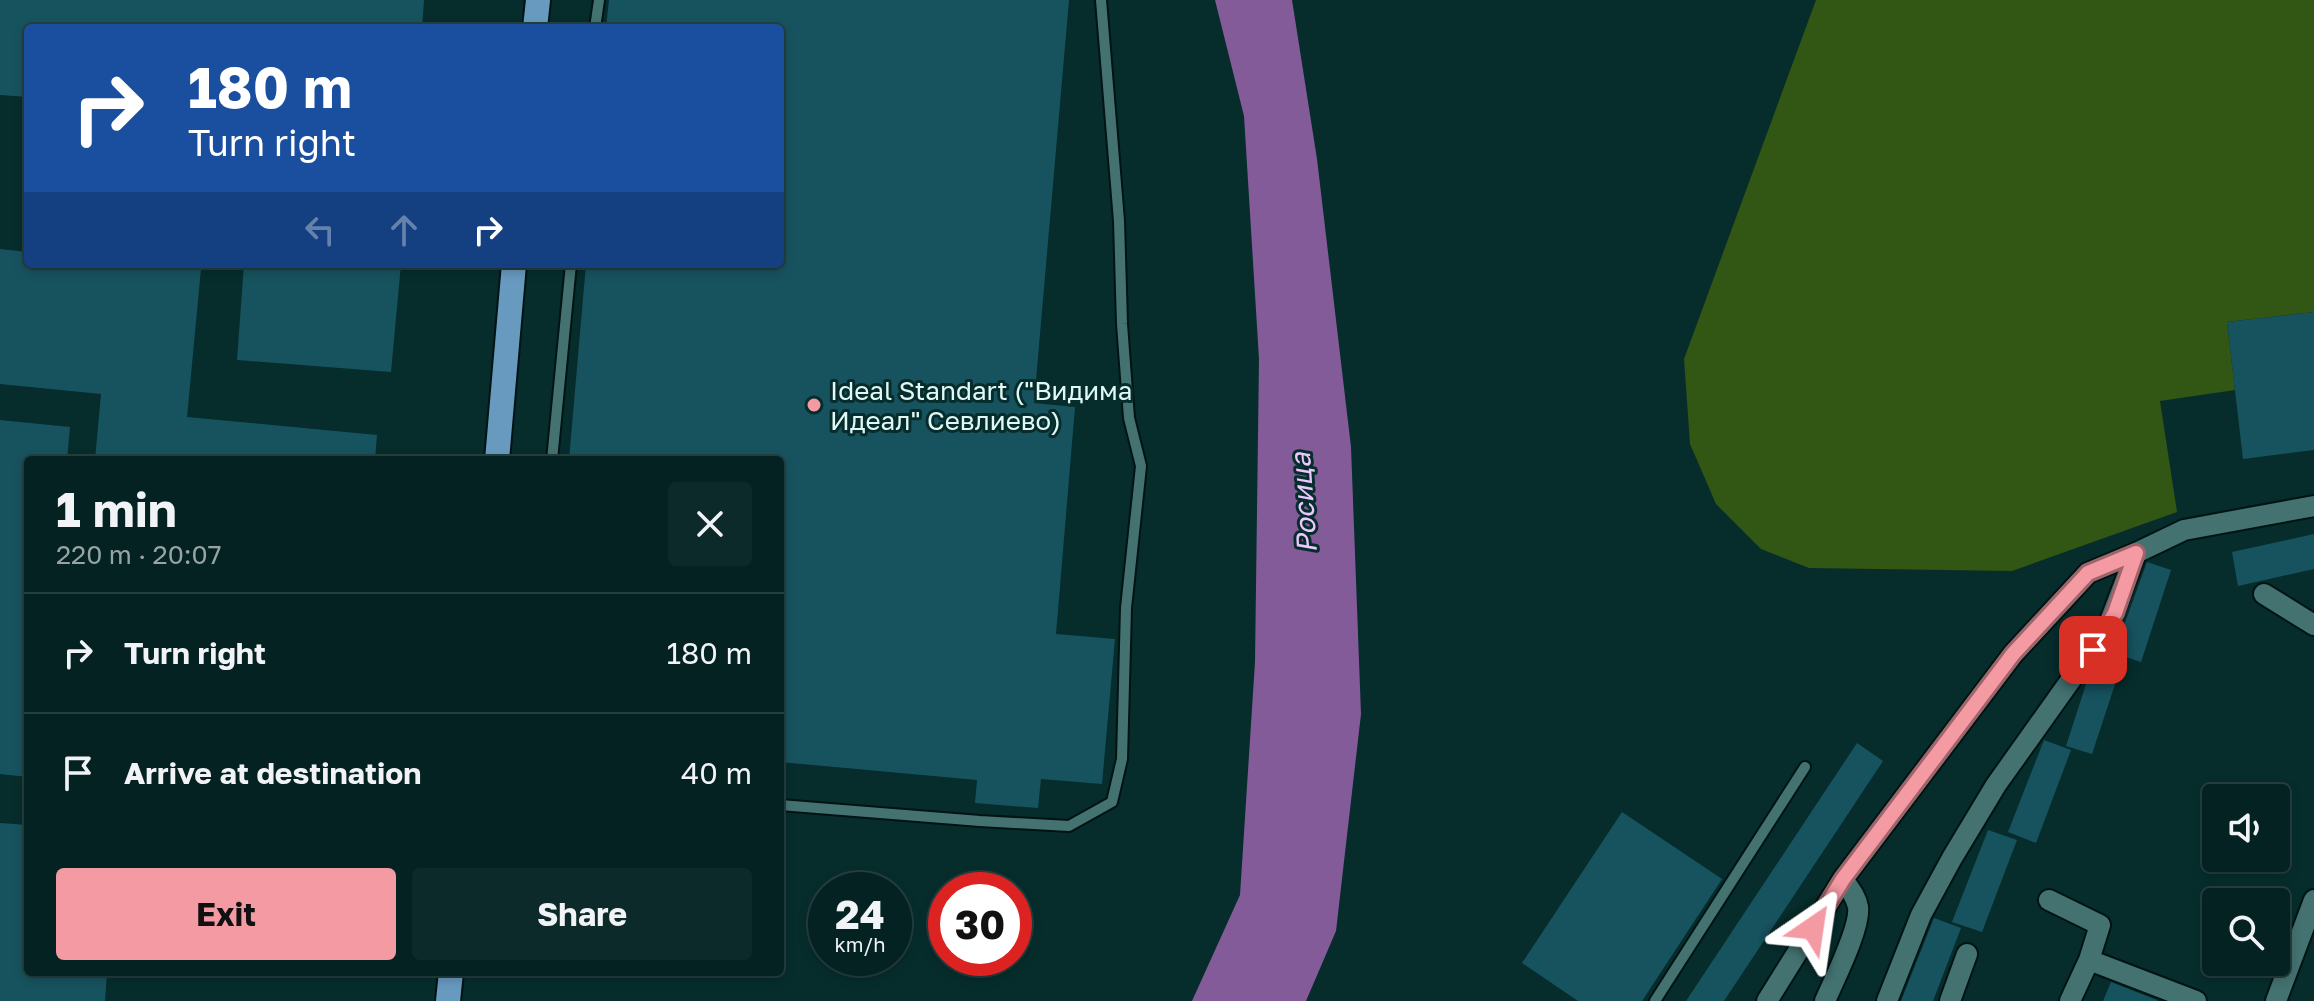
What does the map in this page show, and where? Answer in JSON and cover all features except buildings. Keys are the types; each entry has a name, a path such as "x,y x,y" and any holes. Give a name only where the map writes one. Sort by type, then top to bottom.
{"main road":[{"path":"535,24 538,0"},
{"path":"497,456 514,268"},
{"path":"448,1001 451,976"}],"street":[{"path":"1767,1001 1843,879 2024,642 2088,573 2184,530 2314,506"},
{"path":"1887,1001 1921,915 1952,858 1996,785 2107,629 2136,553"},
{"path":"2264,594 2314,625"},
{"path":"1825,1001 1858,920 1858,906 1843,879"},
{"path":"2049,900 2100,925 2089,960 2070,1001"},
{"path":"2276,1001 2314,900"},
{"path":"1950,1001 1967,954"},
{"path":"2089,960 2196,1001"}],"lane":[{"path":"596,24 599,0"},
{"path":"784,805 1069,826 1112,802 1122,759 1126,608 1141,466 1129,418 1119,221 1101,0"},
{"path":"552,456 571,268"},
{"path":"1655,1001 1805,767"}],"green space":[{"path":"1816,0 2314,0 2314,312 2227,322 2235,390 2160,401 2177,512 2012,571 1809,568 1761,549 1716,504 1690,444 1684,359"}],"water":[{"name":"Росица","path":"1215,0 1292,0 1317,159 1351,447 1361,714 1336,931 1306,1001 1192,1001 1240,895 1255,662 1259,359 1244,116"}],"place":[{"name":"Ideal Standart (\"Видима Идеал\" Севлиево)","path":"814,405"}],"route":[{"path":"1813,928 1843,879 2013,654 2088,573 2136,553 2115,613 2093,650"}]}
